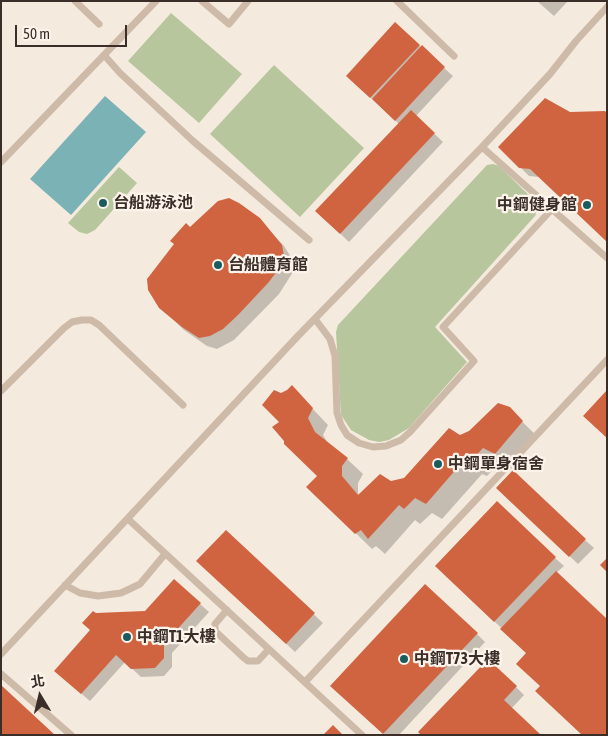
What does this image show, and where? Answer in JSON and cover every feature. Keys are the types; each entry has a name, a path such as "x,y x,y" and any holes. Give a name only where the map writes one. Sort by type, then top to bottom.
{"lane":[{"path":"75,1 99,24"},
{"path":"1,162 156,1"},
{"path":"202,1 229,24 248,1"},
{"path":"397,1 454,56"},
{"path":"1,654 314,318 482,147 550,74 576,41 607,7"},
{"path":"104,55 120,73 181,131 309,240"},
{"path":"482,147 607,258"},
{"path":"314,318 330,339 335,356 337,413 340,425 348,435 359,443 373,447 386,446 401,440 474,361 443,327 552,209"},
{"path":"1,392 64,328 72,322 91,320 99,325 182,405"},
{"path":"305,682 607,360"},
{"path":"128,519 362,735"},
{"path":"65,585 80,593 98,596 121,594 140,584 166,554"},
{"path":"227,610 218,620 215,628 215,631 224,640 248,661 258,661 269,649"},
{"path":"1,674 71,735"}],"green space":[{"path":"171,13 242,74 199,123 128,61"},
{"path":"274,65 364,148 300,217 210,134"},
{"path":"487,165 499,166 536,202 537,211 535,216 435,327 467,362 409,428 389,440 379,442 369,440 351,430 341,415 336,332 338,325"},
{"name":"台船游泳池","path":"119,167 137,183 95,230 87,234 79,232 68,223"}],"water":[{"path":"105,96 146,132 71,215 30,179"}],"building":[{"path":"395,22 420,45 370,98 346,76"},
{"path":"422,45 445,67 395,121 372,99"},
{"name":"中鋼健身館","path":"545,98 570,112 605,111 607,113 607,242 530,169 519,168 498,147"},
{"path":"411,110 435,133 340,234 315,211"},
{"name":"台船體育館","path":"229,198 260,218 282,245 284,256 278,270 268,283 238,315 223,329 210,336 199,338 159,308 148,290 147,279 174,244 170,241 186,223 190,227 218,201"},
{"name":"中鋼單身宿舍","path":"292,385 313,408 308,418 315,432 348,458 342,466 342,476 358,495 380,474 391,481 404,478 449,428 460,435 469,431 498,403 510,407 523,421 495,454 483,448 471,461 465,459 426,504 415,498 404,509 399,505 368,539 361,530 355,534 306,487 317,476 284,444 284,441 272,427 279,422 262,405 274,390 281,393"},
{"path":"607,390 607,438 583,416"},
{"path":"513,470 586,539 569,557 496,488"},
{"path":"497,501 556,557 494,622 435,566"},
{"path":"226,530 315,613 286,644 196,561"},
{"path":"607,558 607,572 600,565"},
{"path":"556,571 607,619 607,735 582,735 535,691 540,686 516,664 526,653 500,629"},
{"name":"中鋼T1大樓","path":"174,579 201,603 164,644 164,658 155,668 131,669 116,655 81,694 54,671 90,630 82,623 93,611 96,613 145,611"},
{"name":"中鋼T73大樓","path":"425,584 478,633 383,734 330,686"},
{"path":"488,659 517,686 504,700 541,735 421,735 418,732"},
{"path":"1,685 55,735 1,735"},
{"path":"333,725 343,735 323,735"}],"place":[{"name":"台船游泳池","path":"103,203"},
{"name":"中鋼健身館","path":"587,205"},
{"name":"台船體育館","path":"218,265"},
{"name":"中鋼單身宿舍","path":"438,464"},
{"name":"中鋼T1大樓","path":"127,637"},
{"name":"中鋼T73大樓","path":"404,659"}]}
